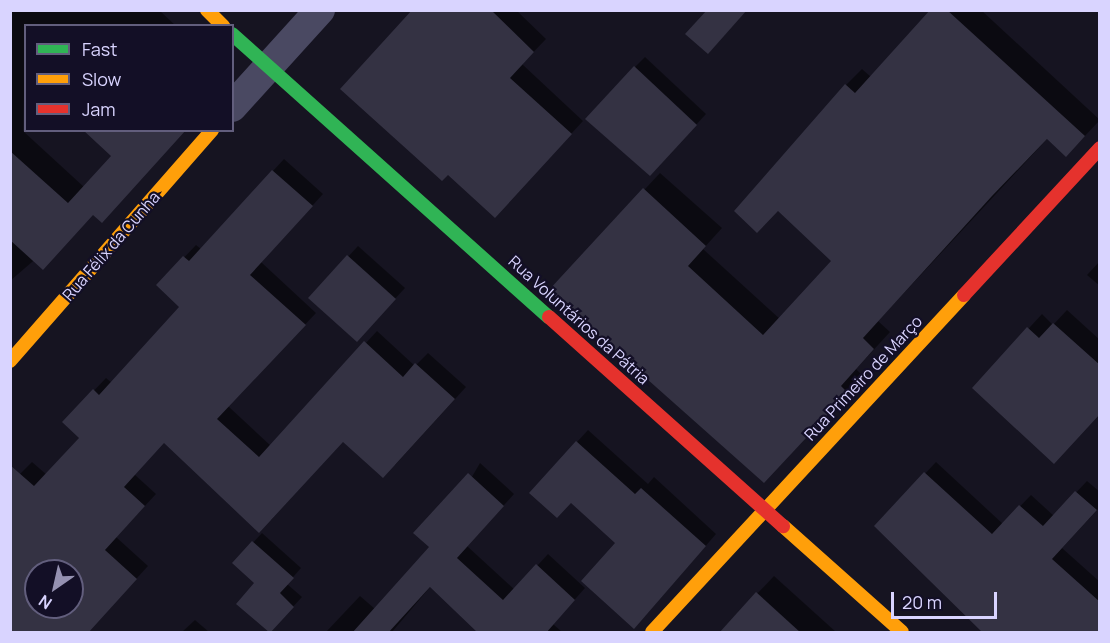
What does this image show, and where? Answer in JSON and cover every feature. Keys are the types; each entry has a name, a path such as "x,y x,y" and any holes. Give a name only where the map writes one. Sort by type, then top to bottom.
{"street":[{"path":"207,10 221,24"},
{"path":"234,105 320,10"},
{"name":"Rua Voluntários da Pátria","path":"234,36 765,508 902,633"},
{"name":"Rua Félix da Cunha","path":"10,361 210,132"},
{"name":"Rua Primeiro de Março","path":"652,633 765,508 1100,148"}],"building":[{"path":"412,10 491,10 534,52 510,78 572,134 495,218 448,175 442,181 340,89"},
{"path":"707,10 747,10 708,54 685,34"},
{"path":"930,10 947,10 1085,136 1066,157 1047,139 992,196 863,338 874,349 841,386 848,393 764,483 548,291 643,188 706,246 688,266 763,335 831,261 778,211 757,233 734,211 845,84 855,93"},
{"path":"634,66 697,125 650,176 585,119"},
{"path":"85,132 184,132 102,223 93,215 43,270 10,240 10,151 68,203 111,156"},
{"path":"272,170 313,206 250,275 306,325 217,419 259,457 364,341 403,377 415,363 455,399 383,478 343,442 259,533 164,443 124,487 145,506 105,550 137,579 88,633 10,633 10,465 34,486 79,438 62,422 93,389 99,395 179,307 156,285 183,256 189,261"},
{"path":"347,255 396,299 357,342 308,298"},
{"path":"1053,323 1100,365 1100,414 1054,464 972,388 1027,327 1039,338"},
{"path":"576,441 635,494 641,488 706,546 634,629 581,581 615,543 571,503 557,518 529,493"},
{"path":"924,472 992,534 1019,505 1043,526 1075,491 1097,510 1052,559 1100,602 1100,633 983,633 874,526"},
{"path":"468,473 504,506 457,558 503,600 536,564 575,600 546,633 478,633 430,587 388,633 352,633 429,547 413,533"},
{"path":"252,541 294,578 280,593 294,607 270,633 236,604 254,583 232,563"},
{"path":"756,592 801,633 719,633"}],"traffic: fast":[{"path":"234,36 549,317"}],"traffic: slow":[{"path":"207,10 221,24"},
{"path":"10,361 210,132"},
{"path":"652,632 964,295"},
{"path":"783,526 902,632"}],"traffic: jam":[{"path":"964,295 1100,148"},
{"path":"549,317 783,526"}]}
